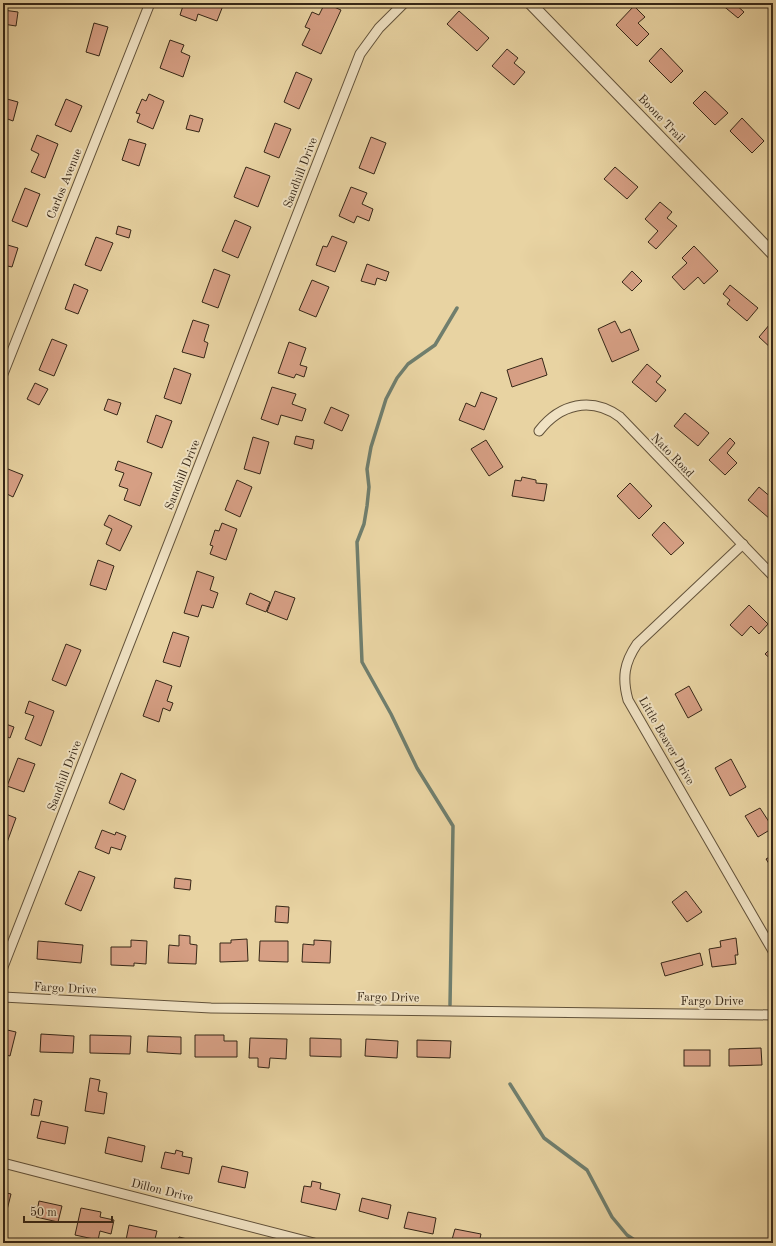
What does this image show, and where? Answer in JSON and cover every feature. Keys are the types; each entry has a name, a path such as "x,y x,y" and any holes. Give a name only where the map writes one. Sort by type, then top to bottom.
{"street":[{"name":"Carlos Avenue","path":"3,374 150,3"},
{"name":"Sandhill Drive","path":"3,967 360,54 379,28 404,3"},
{"name":"Boone Trail","path":"530,3 773,254"},
{"name":"Nato Road","path":"539,431 554,416 565,409 578,405 601,407 611,411 620,417 652,453 773,576"},
{"name":"Little Beaver Drive","path":"742,544 637,644 629,655 625,668 624,686 628,700 773,951"},
{"name":"Fargo Drive","path":"3,997 211,1008 773,1014"},
{"name":"Dillon Drive","path":"3,1163 314,1243"}],"building":[{"path":"184,3 224,3 217,21 198,14 196,21 180,15"},
{"path":"325,3 341,10 321,54 302,45 310,29 305,27 312,12 319,15"},
{"path":"734,3 744,12 738,18 721,4"},
{"path":"634,6 645,17 638,23 649,34 637,46 616,25"},
{"path":"3,10 18,12 16,26 3,24"},
{"path":"459,11 489,38 477,51 447,24"},
{"path":"94,23 108,27 99,56 86,52"},
{"path":"170,40 184,45 181,52 190,56 183,77 160,68"},
{"path":"661,48 683,71 671,83 649,61"},
{"path":"507,49 518,58 514,63 525,72 514,85 492,66"},
{"path":"296,72 312,79 299,109 284,102"},
{"path":"705,91 728,113 715,125 693,103"},
{"path":"149,94 164,101 153,129 137,122 140,114 136,113 142,99 146,101"},
{"path":"7,99 18,102 13,121 5,118 7,114 3,113"},
{"path":"66,99 82,106 71,132 55,125"},
{"path":"190,115 203,119 199,132 186,129"},
{"path":"742,118 764,141 752,153 730,131"},
{"path":"275,123 291,129 279,158 264,152"},
{"path":"37,135 58,144 45,178 31,172 39,154 31,150"},
{"path":"371,137 386,143 374,174 359,168"},
{"path":"129,139 146,144 139,166 122,160"},
{"path":"246,167 270,176 258,207 234,197"},
{"path":"615,167 638,187 627,199 604,179"},
{"path":"351,187 367,193 362,204 373,209 369,221 357,216 354,223 339,216"},
{"path":"25,188 40,194 27,227 12,221"},
{"path":"660,202 672,212 667,218 677,226 656,249 648,242 658,231 645,219"},
{"path":"235,220 251,227 238,258 222,251"},
{"path":"118,226 131,230 129,238 116,234"},
{"path":"332,236 347,242 335,272 316,265 323,246 327,247"},
{"path":"96,237 113,243 101,271 85,265"},
{"path":"4,244 18,248 12,267 3,265"},
{"path":"694,246 718,271 704,284 698,277 684,290 672,277 687,263 682,258"},
{"path":"367,264 389,272 386,281 377,278 375,285 361,281"},
{"path":"214,269 230,275 218,308 202,302"},
{"path":"632,271 642,281 632,291 622,282"},
{"path":"312,280 329,287 316,317 299,310"},
{"path":"74,284 88,290 78,314 65,309"},
{"path":"730,285 758,308 747,321 727,304 730,300 723,294"},
{"path":"193,320 209,325 204,341 208,343 204,358 182,352"},
{"path":"615,321 621,333 630,329 639,350 612,362 598,329"},
{"path":"770,324 773,327 773,350 759,337"},
{"path":"52,339 67,345 54,376 39,370"},
{"path":"289,342 306,348 300,365 307,367 304,377 296,374 294,378 278,373"},
{"path":"542,358 547,375 512,387 507,370"},
{"path":"647,364 661,376 656,382 666,390 656,402 632,382"},
{"path":"174,368 191,374 181,404 164,398"},
{"path":"35,383 48,389 39,405 27,399"},
{"path":"272,387 296,394 292,404 306,409 302,421 281,415 278,425 261,419"},
{"path":"481,392 497,398 484,430 459,420 466,403 475,407"},
{"path":"108,399 121,403 117,415 104,410"},
{"path":"331,407 349,415 342,431 324,423"},
{"path":"685,413 709,433 698,446 674,426"},
{"path":"156,415 172,421 162,448 147,442"},
{"path":"296,436 314,440 312,449 294,444"},
{"path":"253,437 269,442 260,474 244,469"},
{"path":"730,438 735,443 727,453 737,463 725,475 709,460"},
{"path":"486,440 503,467 489,476 471,449"},
{"path":"118,461 152,473 140,506 124,500 128,489 119,486 124,473 115,470"},
{"path":"3,467 23,475 13,497 3,492"},
{"path":"522,477 536,480 536,483 547,484 544,501 512,496 515,480 521,481"},
{"path":"237,480 252,487 240,517 225,510"},
{"path":"630,483 652,506 639,519 617,496"},
{"path":"759,487 773,499 773,516 770,519 748,500"},
{"path":"109,515 132,526 120,551 106,544 112,529 104,525"},
{"path":"664,522 684,543 671,555 652,535"},
{"path":"222,523 237,529 226,560 210,554 213,546 210,545 215,530 219,531"},
{"path":"98,560 114,566 106,590 90,585"},
{"path":"197,571 214,577 210,590 218,593 213,608 202,605 198,617 184,613"},
{"path":"275,591 295,598 287,620 267,612"},
{"path":"250,593 270,602 266,612 246,604"},
{"path":"749,605 768,624 759,634 751,626 742,636 730,625"},
{"path":"173,632 189,637 180,667 163,662"},
{"path":"66,644 81,650 66,686 52,680"},
{"path":"773,646 773,661 765,654"},
{"path":"156,680 172,686 167,701 173,703 170,711 163,708 159,722 143,716"},
{"path":"689,686 702,710 688,718 675,694"},
{"path":"29,701 54,711 41,746 25,739 34,716 25,713"},
{"path":"3,723 14,727 10,738 3,735"},
{"path":"18,758 35,764 24,792 7,786"},
{"path":"731,759 746,787 730,796 715,768"},
{"path":"121,773 136,780 124,810 109,803"},
{"path":"760,808 773,828 758,837 745,816"},
{"path":"3,813 16,818 5,848 3,847"},
{"path":"102,830 115,835 116,832 126,836 121,850 111,847 109,854 95,848"},
{"path":"773,855 773,870 766,859"},
{"path":"79,871 95,877 81,911 65,904"},
{"path":"175,878 191,880 190,890 174,888"},
{"path":"686,891 702,912 687,922 672,902"},
{"path":"276,906 289,907 288,923 275,922"},
{"path":"179,935 190,936 190,944 197,945 196,964 168,963 169,945 179,946"},
{"path":"736,938 738,955 735,955 736,964 712,967 709,949 721,947 720,941"},
{"path":"247,939 248,961 220,962 220,943 231,943 231,940"},
{"path":"131,940 147,941 146,964 134,963 134,966 111,965 111,947 131,947"},
{"path":"314,940 331,941 330,963 302,962 303,944 314,945"},
{"path":"38,941 83,945 81,963 37,959"},
{"path":"260,941 288,941 288,962 259,961"},
{"path":"700,953 703,965 665,976 661,963"},
{"path":"3,1029 16,1032 10,1056 3,1054"},
{"path":"41,1034 74,1036 73,1053 40,1052"},
{"path":"90,1035 131,1036 130,1054 90,1053"},
{"path":"195,1035 224,1035 224,1041 237,1041 237,1057 195,1057"},
{"path":"148,1036 181,1037 181,1054 147,1052"},
{"path":"250,1038 287,1039 286,1059 270,1058 269,1068 258,1067 258,1058 249,1058"},
{"path":"310,1038 341,1039 341,1057 310,1056"},
{"path":"366,1039 398,1041 397,1058 365,1056"},
{"path":"417,1040 451,1041 450,1058 417,1057"},
{"path":"761,1048 762,1065 729,1066 729,1049"},
{"path":"684,1050 710,1050 710,1066 684,1066"},
{"path":"90,1078 100,1080 98,1091 107,1093 104,1114 85,1111"},
{"path":"34,1099 42,1101 39,1116 31,1115"},
{"path":"41,1121 68,1127 65,1144 37,1138"},
{"path":"108,1137 145,1146 142,1162 105,1153"},
{"path":"176,1150 183,1152 182,1156 192,1158 189,1174 161,1168 165,1152 175,1154"},
{"path":"222,1166 248,1172 245,1188 218,1182"},
{"path":"312,1181 321,1183 320,1189 340,1194 336,1210 301,1202 304,1186 311,1187"},
{"path":"3,1192 11,1194 7,1210 3,1209"},
{"path":"362,1198 391,1205 388,1219 359,1211"},
{"path":"39,1201 62,1206 58,1222 36,1217"},
{"path":"81,1208 101,1212 100,1217 114,1220 111,1234 100,1231 98,1240 75,1235"},
{"path":"408,1212 436,1218 433,1234 404,1228"},
{"path":"129,1225 157,1231 154,1243 138,1243 126,1240"},
{"path":"455,1229 481,1234 479,1243 451,1243"},
{"path":"179,1237 204,1243 177,1243"}],"waterway":[{"path":"450,1005 453,826 417,768 391,714 362,662 357,542 364,524 367,506 369,487 367,469 371,447 386,399 397,378 408,364 435,345 457,308"},
{"path":"510,1084 544,1138 587,1170 612,1217 627,1235 639,1243"}]}
